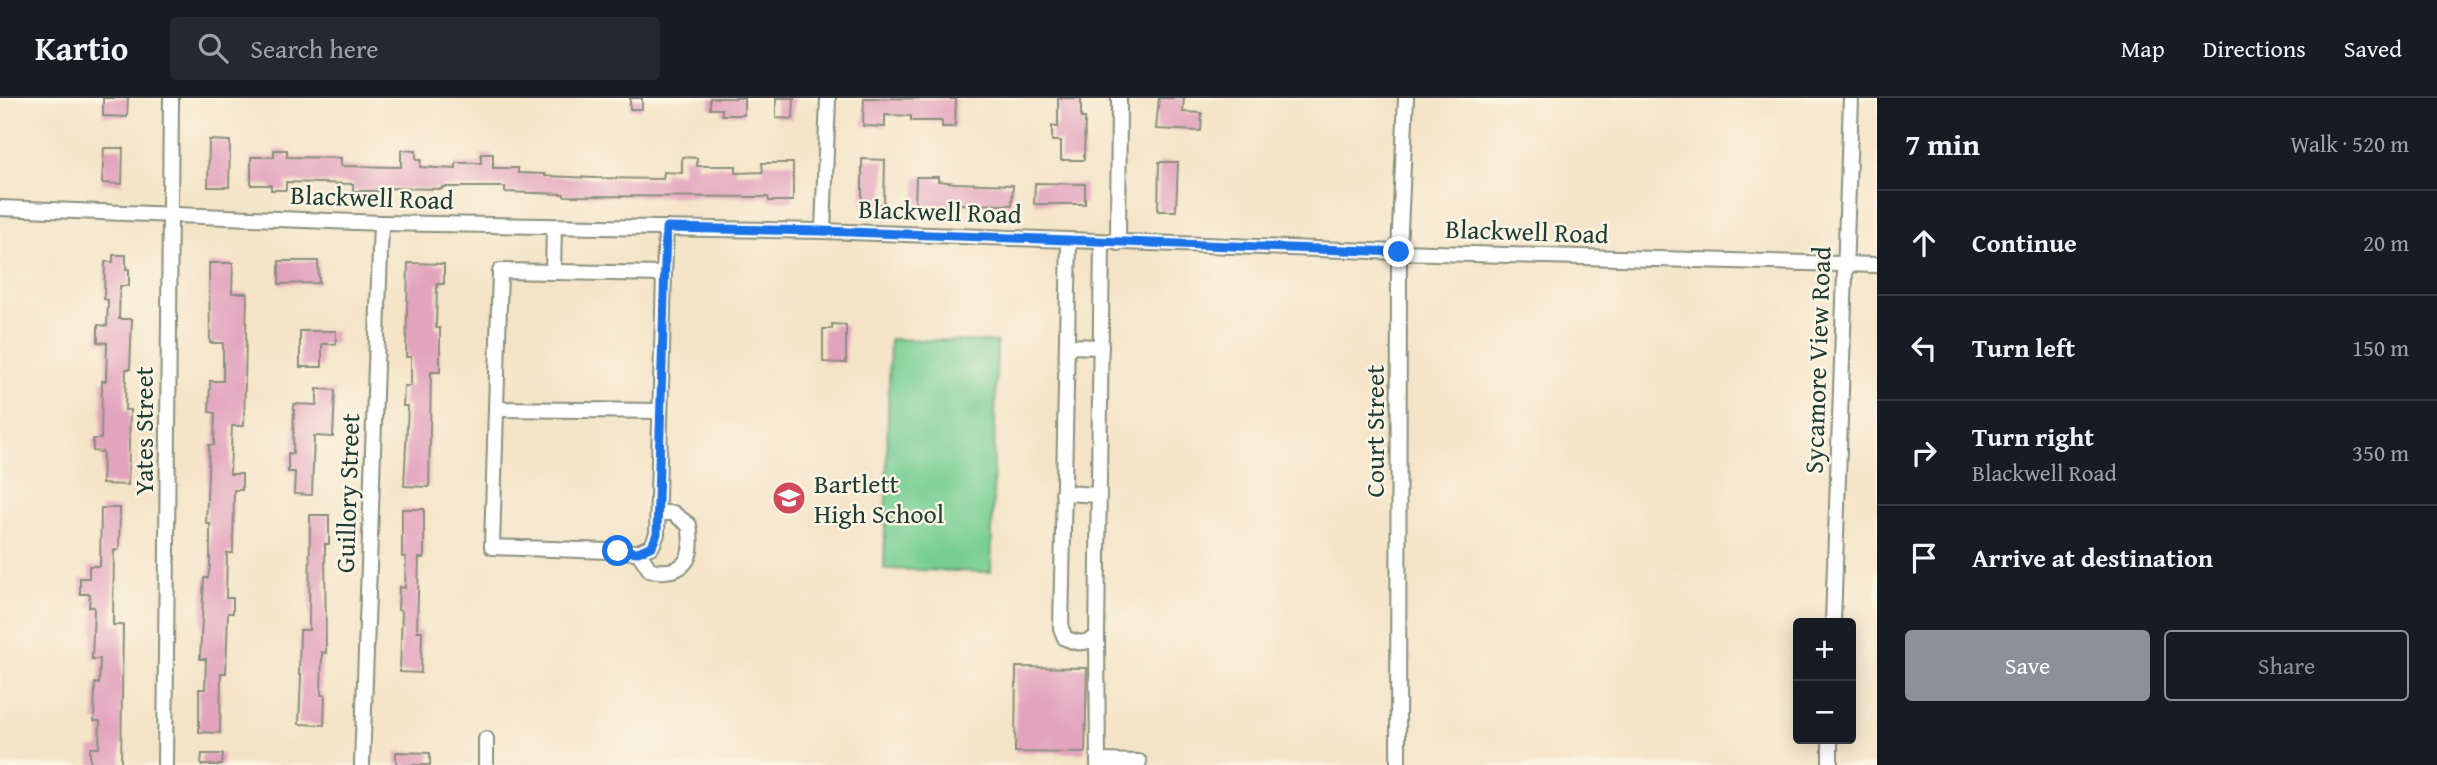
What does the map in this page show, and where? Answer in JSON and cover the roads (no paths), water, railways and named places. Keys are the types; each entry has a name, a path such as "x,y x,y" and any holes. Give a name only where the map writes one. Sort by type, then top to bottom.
{"street":[{"name":"Yates Street","path":"165,765 171,98"},
{"path":"822,231 828,98"},
{"path":"1118,243 1119,98"},
{"name":"Court Street","path":"1398,765 1399,252 1406,98"},
{"name":"Sycamore View Road","path":"1833,618 1851,98"},
{"name":"Blackwell Road","path":"0,208 381,223 822,231 1118,243 1877,265"},
{"name":"Guillory Street","path":"362,765 381,223"},
{"path":"553,272 554,227"},
{"path":"664,274 500,271 492,547 638,552 652,546 657,534 658,513 666,228"},
{"path":"1069,241 1061,628 1065,638 1075,643 1087,643 1097,637"},
{"path":"1102,242 1098,763 1139,762"},
{"path":"1067,346 1101,347"},
{"path":"496,409 660,411"},
{"path":"1063,493 1099,495"},
{"path":"638,552 650,570 665,573 677,569 689,557 692,546 689,525 673,513 658,513"},
{"path":"486,740 486,765"},
{"path":"1830,744 1830,765"}],"place":[{"name":"Bartlett High School","path":"789,498"}]}
